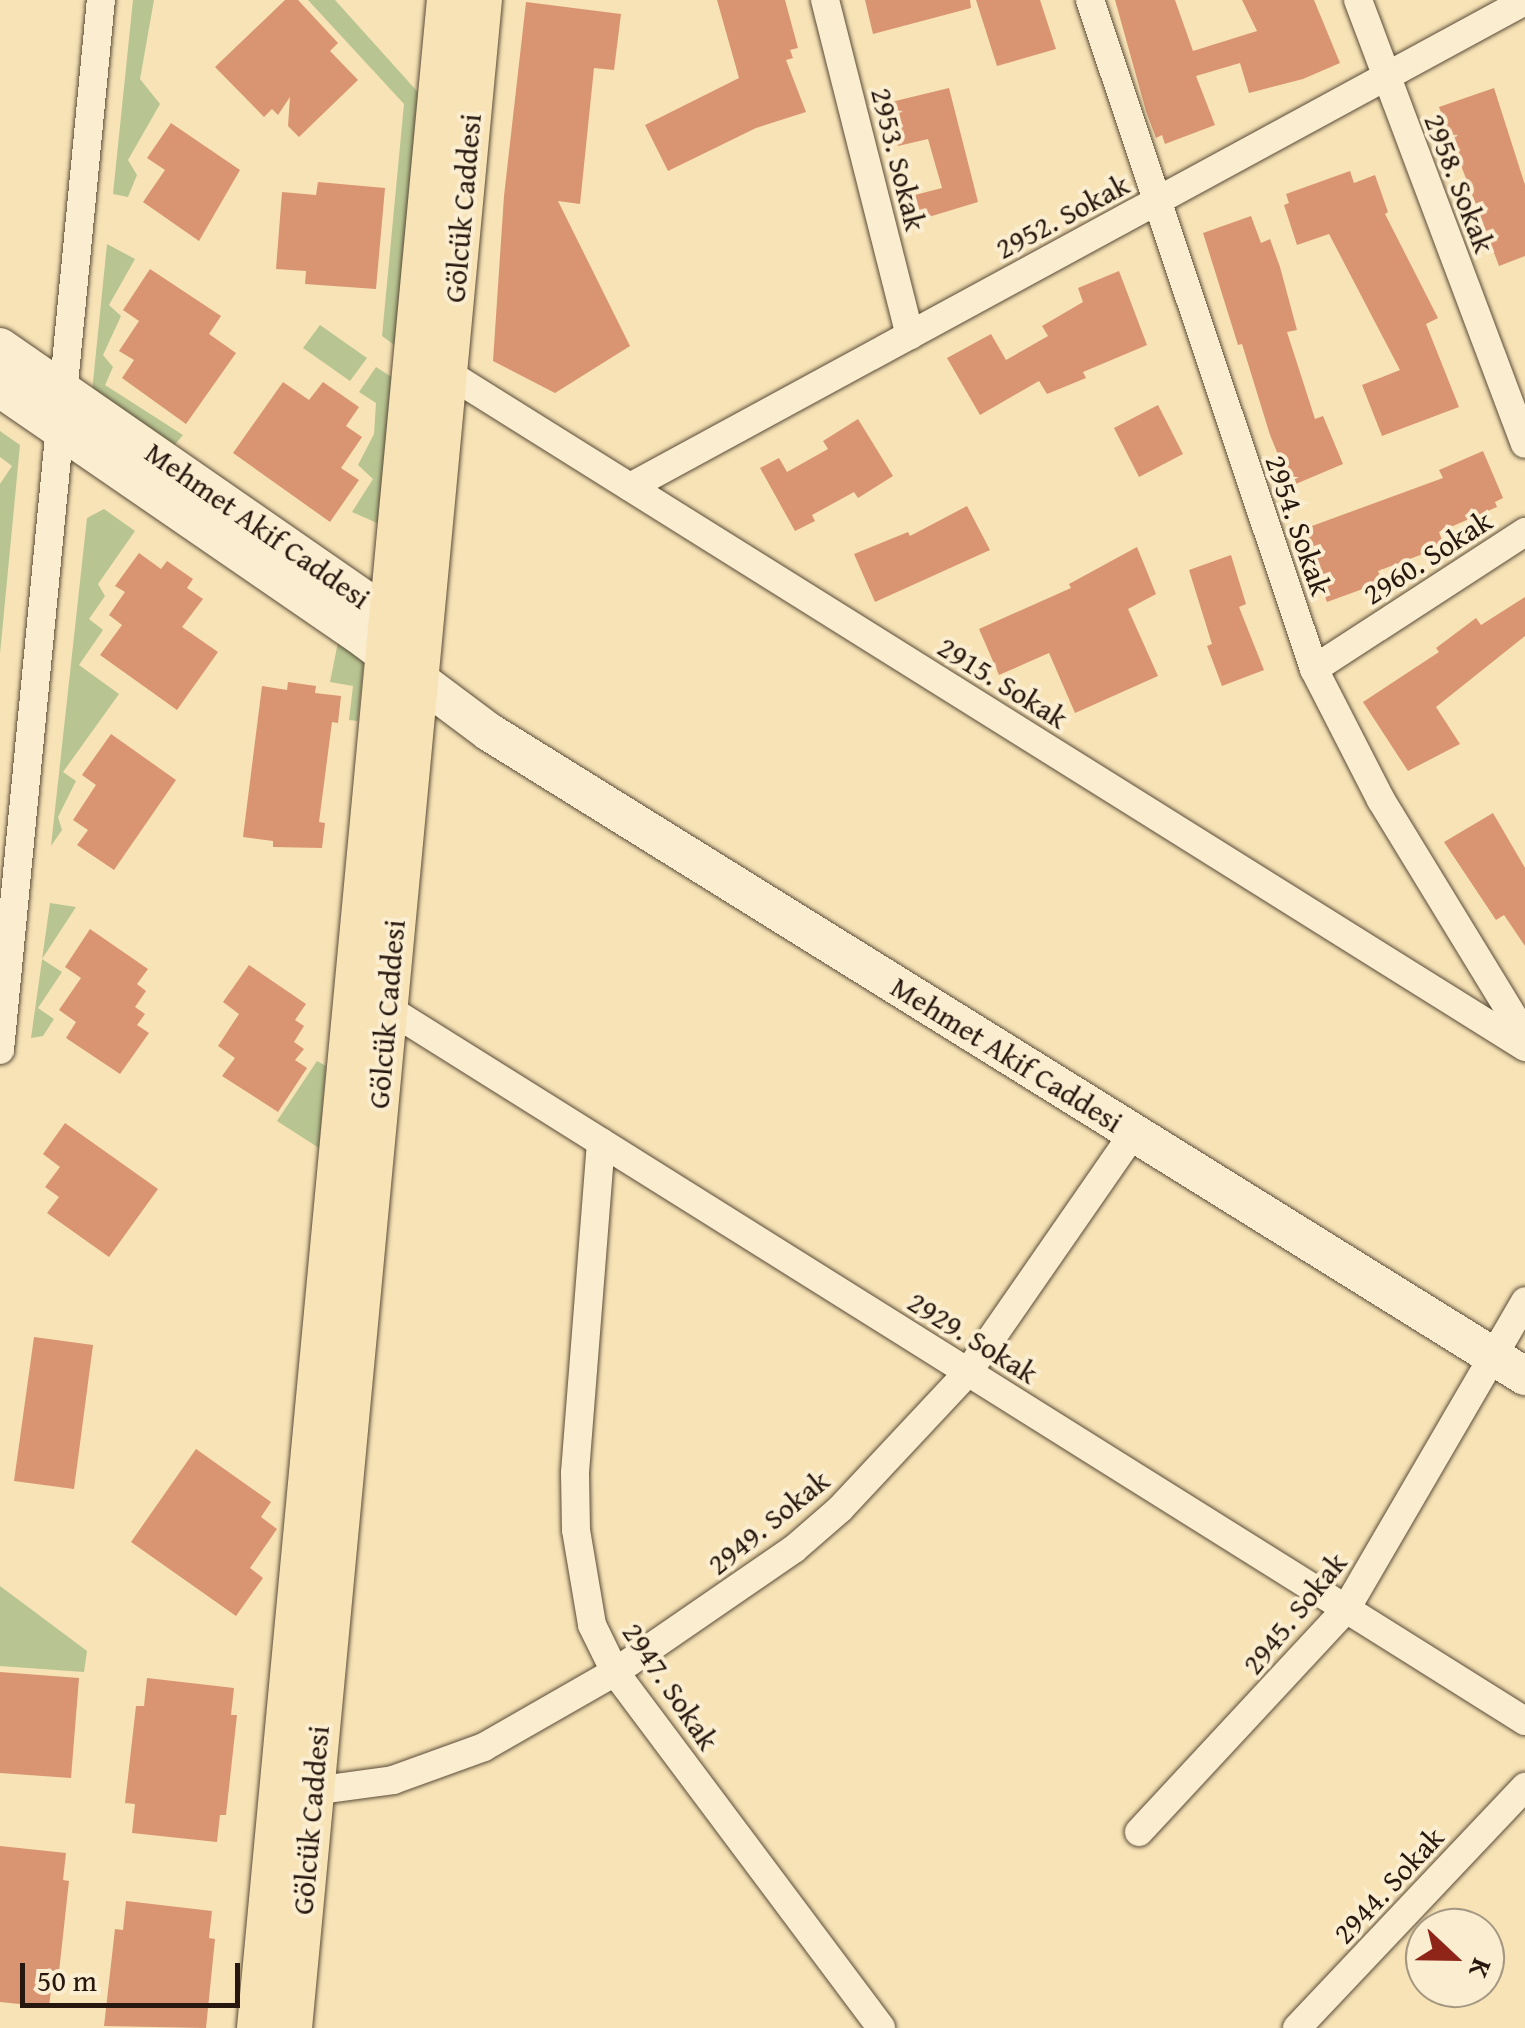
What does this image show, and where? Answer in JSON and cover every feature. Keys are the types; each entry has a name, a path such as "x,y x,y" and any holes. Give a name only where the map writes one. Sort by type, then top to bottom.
{"main road":[{"name":"Gölcük Caddesi","path":"291,2028 387,1008 403,648 448,0"},
{"name":"Gölcük Caddesi","path":"258,2028 403,648 446,372 481,0"}],"street":[{"path":"0,1050 10,829 60,430 100,0"},
{"name":"2953. Sokak","path":"825,0 910,335"},
{"name":"2954. Sokak","path":"1090,0 1314,669 1381,800 1525,1036"},
{"name":"2958. Sokak","path":"1358,0 1384,78 1525,444"},
{"name":"2952. Sokak","path":"630,487 1525,1"},
{"name":"Mehmet Akif Caddesi","path":"0,347 403,648 489,732 1525,1376"},
{"name":"2915. Sokak","path":"446,372 1525,1047"},
{"name":"Mehmet Akif Caddesi","path":"0,388 403,648"},
{"name":"2960. Sokak","path":"1314,669 1525,532"},
{"name":"2929. Sokak","path":"387,1008 1525,1721"},
{"name":"2949. Sokak","path":"313,1791 432,1769 484,1748 615,1672 794,1549 840,1509 968,1372 1134,1132"},
{"name":"2947. Sokak","path":"600,1142 575,1473 576,1530 592,1625 615,1672 881,2028"},
{"name":"2945. Sokak","path":"1138,1832 1346,1609 1525,1302"},
{"name":"2944. Sokak","path":"1297,2028 1525,1787"}],"green space":[{"path":"133,0 154,0 140,79 160,104 128,160 137,175 128,197 113,194"},
{"path":"308,0 335,0 425,100 405,353 382,336 404,104"},
{"path":"107,244 135,259 109,305 121,316 103,355 113,367 105,385 183,435 172,448 92,392"},
{"path":"320,325 367,358 350,381 303,348"},
{"path":"376,367 398,381 386,527 352,512 373,479 358,465 374,434 376,403 359,392"},
{"path":"0,431 20,445 0,654 0,484 12,466 0,457"},
{"path":"104,509 135,531 98,584 105,596 89,619 103,630 79,665 119,694 63,772 76,781 58,817 62,830 51,846 87,518"},
{"path":"338,642 364,660 358,721 349,720 353,686 330,682"},
{"path":"50,903 76,907 42,959"},
{"path":"42,959 62,972 38,1008 54,1019 43,1036 31,1038"},
{"path":"317,1061 326,1066 319,1148 277,1121"},
{"path":"0,1586 87,1651 84,1672 0,1666"}],"building":[{"path":"285,0 298,0 338,43 330,51 358,80 299,137 288,126 290,97 278,115 272,109 264,117 215,67"},
{"path":"717,0 785,0 798,48 790,50 793,58 786,60 806,112 756,128 668,171 645,125 739,78"},
{"path":"865,0 970,0 971,8 873,34"},
{"path":"976,0 1040,0 1056,49 997,66"},
{"path":"1115,0 1175,0 1193,51 1257,31 1242,0 1314,0 1340,63 1303,79 1249,93 1240,63 1196,76 1215,125 1165,144 1162,135 1156,138 1146,111"},
{"path":"526,2 621,14 614,70 594,68 580,204 558,201 630,346 555,393 493,361 504,196"},
{"path":"949,88 978,202 922,219 915,195 942,188 928,139 898,146 887,103"},
{"path":"1494,88 1525,185 1525,256 1499,266 1439,107"},
{"path":"171,123 240,170 199,241 143,202 165,170 147,158"},
{"path":"1350,171 1354,183 1375,175 1388,212 1385,214 1438,318 1426,324 1459,407 1382,436 1362,385 1400,370 1329,234 1297,245 1284,205 1289,203 1286,194"},
{"path":"318,182 385,188 376,289 305,284 306,271 276,269 282,192 316,195"},
{"path":"1251,216 1261,243 1270,239 1280,267 1297,330 1287,332 1315,419 1323,416 1343,464 1291,486 1270,435 1242,344 1238,345 1203,233"},
{"path":"150,269 221,316 209,334 236,353 186,424 122,378 134,360 119,351 139,321 123,310"},
{"path":"1119,271 1147,345 1083,372 1086,378 1047,394 1039,381 980,415 947,358 991,334 1006,360 1048,336 1042,326 1083,302 1078,288"},
{"path":"283,382 309,400 323,382 359,407 346,426 362,437 341,468 359,480 330,522 233,453"},
{"path":"1158,405 1183,454 1139,477 1114,428"},
{"path":"858,419 893,476 858,498 854,492 812,515 815,521 795,531 760,468 779,458 787,472 828,449 823,441"},
{"path":"1483,451 1503,498 1495,502 1497,507 1439,532 1444,546 1378,571 1382,582 1327,602 1301,530 1443,478 1439,470"},
{"path":"967,506 990,550 875,602 854,554 908,532 910,536"},
{"path":"1137,547 1156,594 1128,609 1158,676 1075,713 1049,653 999,675 979,629 1071,588 1069,584"},
{"path":"139,553 161,569 167,561 193,579 187,588 203,599 182,627 218,652 177,710 100,655 122,625 109,615 125,592 115,586"},
{"path":"1231,555 1246,604 1239,607 1264,670 1222,686 1207,646 1212,644 1189,570"},
{"path":"1525,597 1525,636 1436,707 1460,744 1408,771 1363,702 1439,652 1436,648 1476,618 1481,625"},
{"path":"288,682 316,686 315,693 341,696 338,723 332,722 319,822 325,823 322,848 273,847 273,841 243,837 262,686 287,690"},
{"path":"111,734 176,780 114,870 77,845 88,830 73,820 96,785 82,775"},
{"path":"1493,813 1525,868 1525,946 1504,915 1496,920 1444,842"},
{"path":"90,929 148,969 137,984 146,991 135,1007 145,1014 137,1025 149,1033 120,1074 66,1038 76,1022 59,1010 81,978 65,967"},
{"path":"249,965 306,1004 295,1020 304,1026 294,1042 304,1049 295,1060 307,1068 278,1112 222,1076 235,1058 218,1046 239,1014 223,1002"},
{"path":"65,1123 158,1189 109,1257 47,1213 59,1197 45,1187 60,1167 43,1154"},
{"path":"34,1337 93,1345 74,1489 14,1481"},
{"path":"196,1449 271,1502 261,1517 277,1529 250,1568 263,1578 236,1616 131,1542"},
{"path":"0,1672 79,1678 71,1778 0,1773"},
{"path":"147,1678 234,1688 231,1715 237,1715 226,1815 220,1815 217,1842 132,1833 135,1804 125,1803 136,1706 144,1706"},
{"path":"0,1846 66,1853 63,1880 69,1881 58,1981 52,1981 49,2007 0,2002"},
{"path":"126,1901 212,1911 209,1938 215,1939 206,2028 104,2026 115,1929 123,1930"}]}
